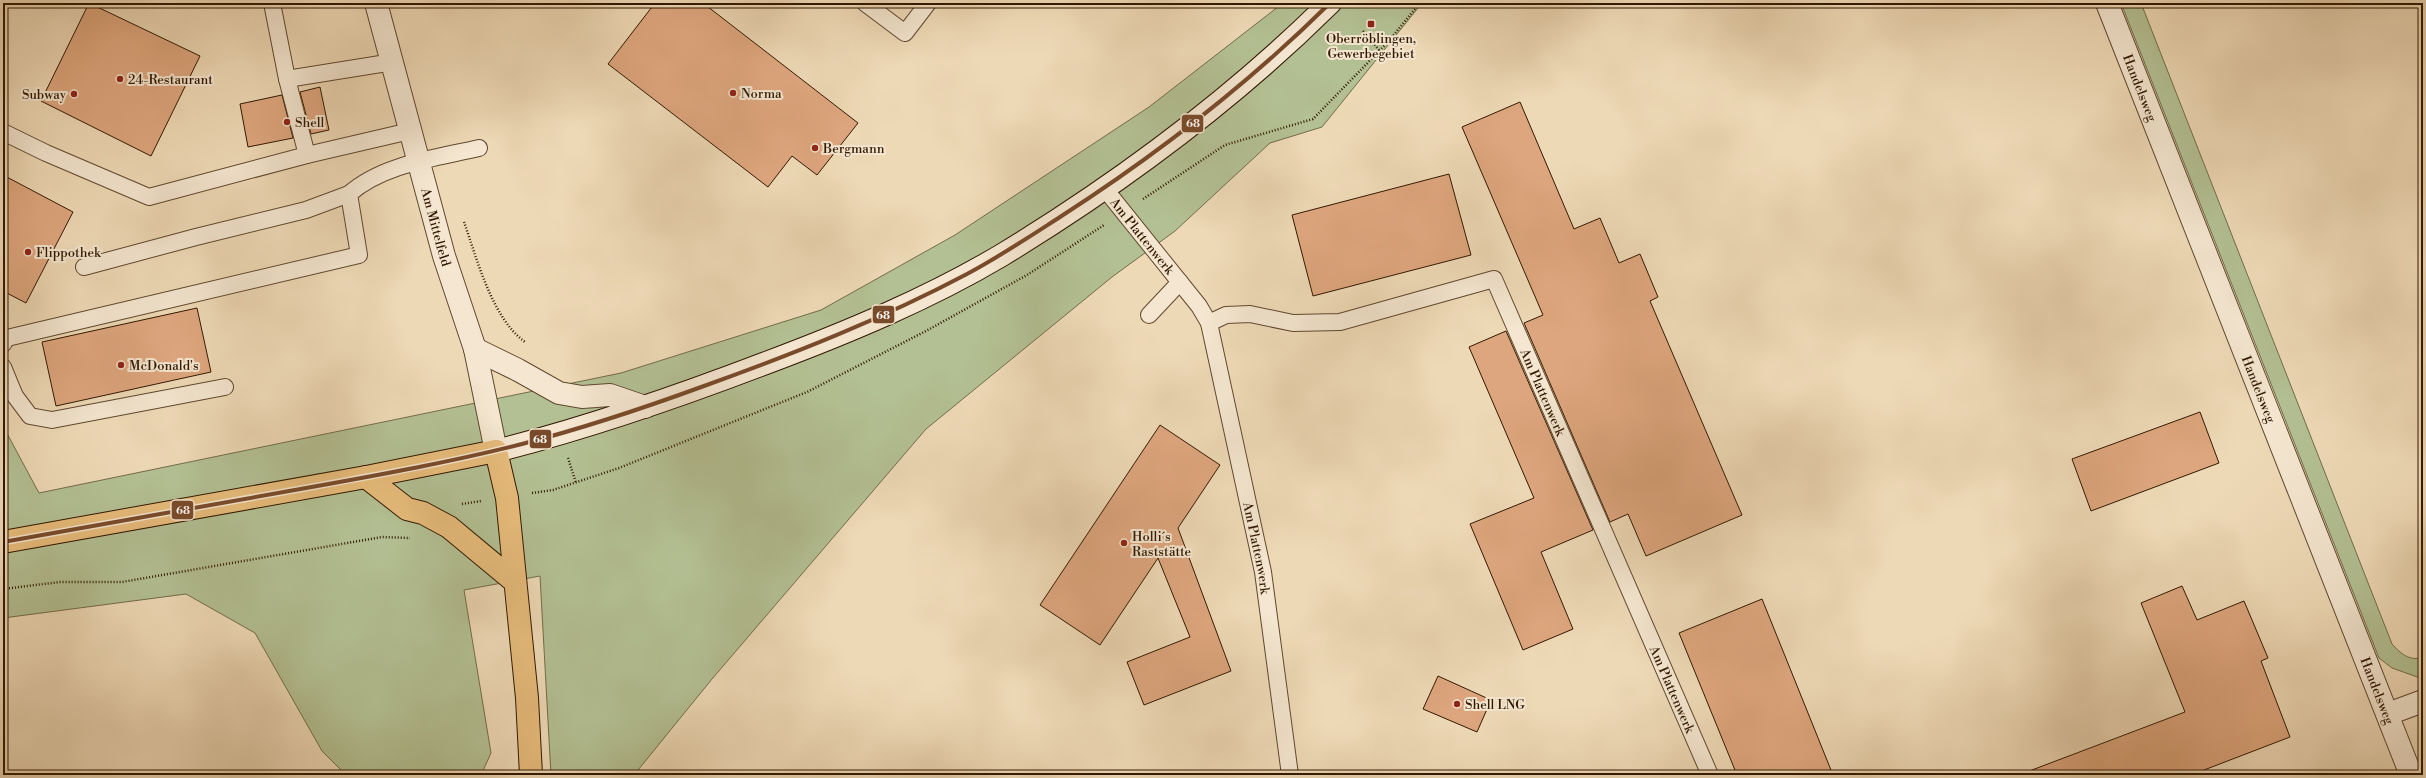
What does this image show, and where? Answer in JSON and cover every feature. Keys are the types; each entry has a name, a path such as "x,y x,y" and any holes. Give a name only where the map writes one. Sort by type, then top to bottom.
{"main road":[{"path":"3,542 366,477 496,451 507,498 514,581 527,698 531,775"},
{"path":"366,477 407,509 423,513 449,528 514,581"}],"street":[{"name":"Am Mittelfeld","path":"376,3 444,256 475,349 496,451"},
{"path":"496,451 561,434 645,407 806,348 901,306 1001,255 1104,189 1184,132 1287,45 1330,3"},
{"name":"Handelsweg","path":"2107,3 2411,775"},
{"path":"475,349 518,370 559,393 582,397 610,396 645,407"},
{"path":"2388,714 2423,701"}],"lane":[{"path":"272,3 287,79 307,155"},
{"path":"865,3 905,33 928,3"},
{"path":"287,79 392,62"},
{"path":"3,132 46,153 149,197 307,155 410,131"},
{"path":"84,267 196,237 306,210 349,194 363,181 418,162 479,148"},
{"name":"Am Plattenwerk","path":"1104,189 1199,306 1209,323 1263,572 1290,775"},
{"path":"3,344 7,338 359,255 349,194"},
{"name":"Am Plattenwerk","path":"1209,323 1226,315 1250,314 1293,323 1340,322 1494,280 1710,775"},
{"name":"Am Plattenwerk","path":"1149,315 1180,282"},
{"path":"3,367 15,396 30,416 52,420 225,387"}],"path":[{"path":"1363,31 1380,51"},
{"path":"464,221 484,278 503,319 523,341 529,345"},
{"path":"561,434 576,483"}],"green space":[{"path":"1283,3 1422,3 1322,127 1270,143 1175,231 1112,277 926,429 712,679 634,775 551,775 540,576 464,590 491,753 481,775 346,775 322,751 255,633 186,594 3,618 3,426 39,493 621,373 821,310 955,235 1149,107"},
{"path":"2121,3 2141,3 2392,644 2398,651 2406,656 2414,658 2423,657 2423,679 2392,668 2379,658"}],"building":[{"name":"24-Restaurant","path":"89,3 200,56 151,156 41,101"},
{"name":"Norma","path":"655,3 703,3 858,123 817,175 792,156 768,187 608,64"},
{"path":"320,87 329,130 311,134 300,92"},
{"path":"282,95 293,138 248,147 240,104"},
{"path":"1520,102 1574,229 1600,218 1619,263 1640,254 1658,297 1650,301 1742,515 1646,556 1628,514 1610,522 1524,323 1543,315 1462,127"},
{"path":"1449,174 1471,255 1313,296 1292,215"},
{"name":"Flippothek","path":"3,175 73,212 26,303 3,291"},
{"path":"197,308 211,372 56,406 42,342"},
{"path":"1506,331 1593,530 1541,552 1573,629 1523,650 1470,524 1534,498 1469,347"},
{"path":"2200,412 2219,463 2091,511 2072,459"},
{"name":"Holli´s Raststätte","path":"1160,425 1220,465 1178,528 1231,671 1144,705 1127,662 1190,637 1158,558 1100,645 1040,605"},
{"path":"2182,586 2197,620 2244,601 2268,658 2261,661 2290,737 2191,775 2024,775 2024,773 2185,712 2141,603"},
{"path":"1762,599 1833,775 1737,775 1679,633"},
{"name":"Shell LNG","path":"1438,676 1491,700 1477,732 1423,709"}],"transit line":[{"name":"68","path":"3,542 360,478 495,451 636,410 737,374 837,335 903,306 967,274 1002,254 1132,169 1234,90 1267,62 1330,3"}],"place":[{"name":"Oberröblingen, Gewerbegebiet","path":"1371,24"},
{"name":"24-Restaurant","path":"120,79"},
{"name":"Norma","path":"733,93"},
{"name":"Subway","path":"74,94"},
{"name":"Shell","path":"287,122"},
{"name":"Bergmann","path":"815,148"},
{"name":"Flippothek","path":"28,252"},
{"name":"McDonald's","path":"121,365"},
{"name":"Holli´s Raststätte","path":"1124,543"},
{"name":"Shell LNG","path":"1457,704"}]}
